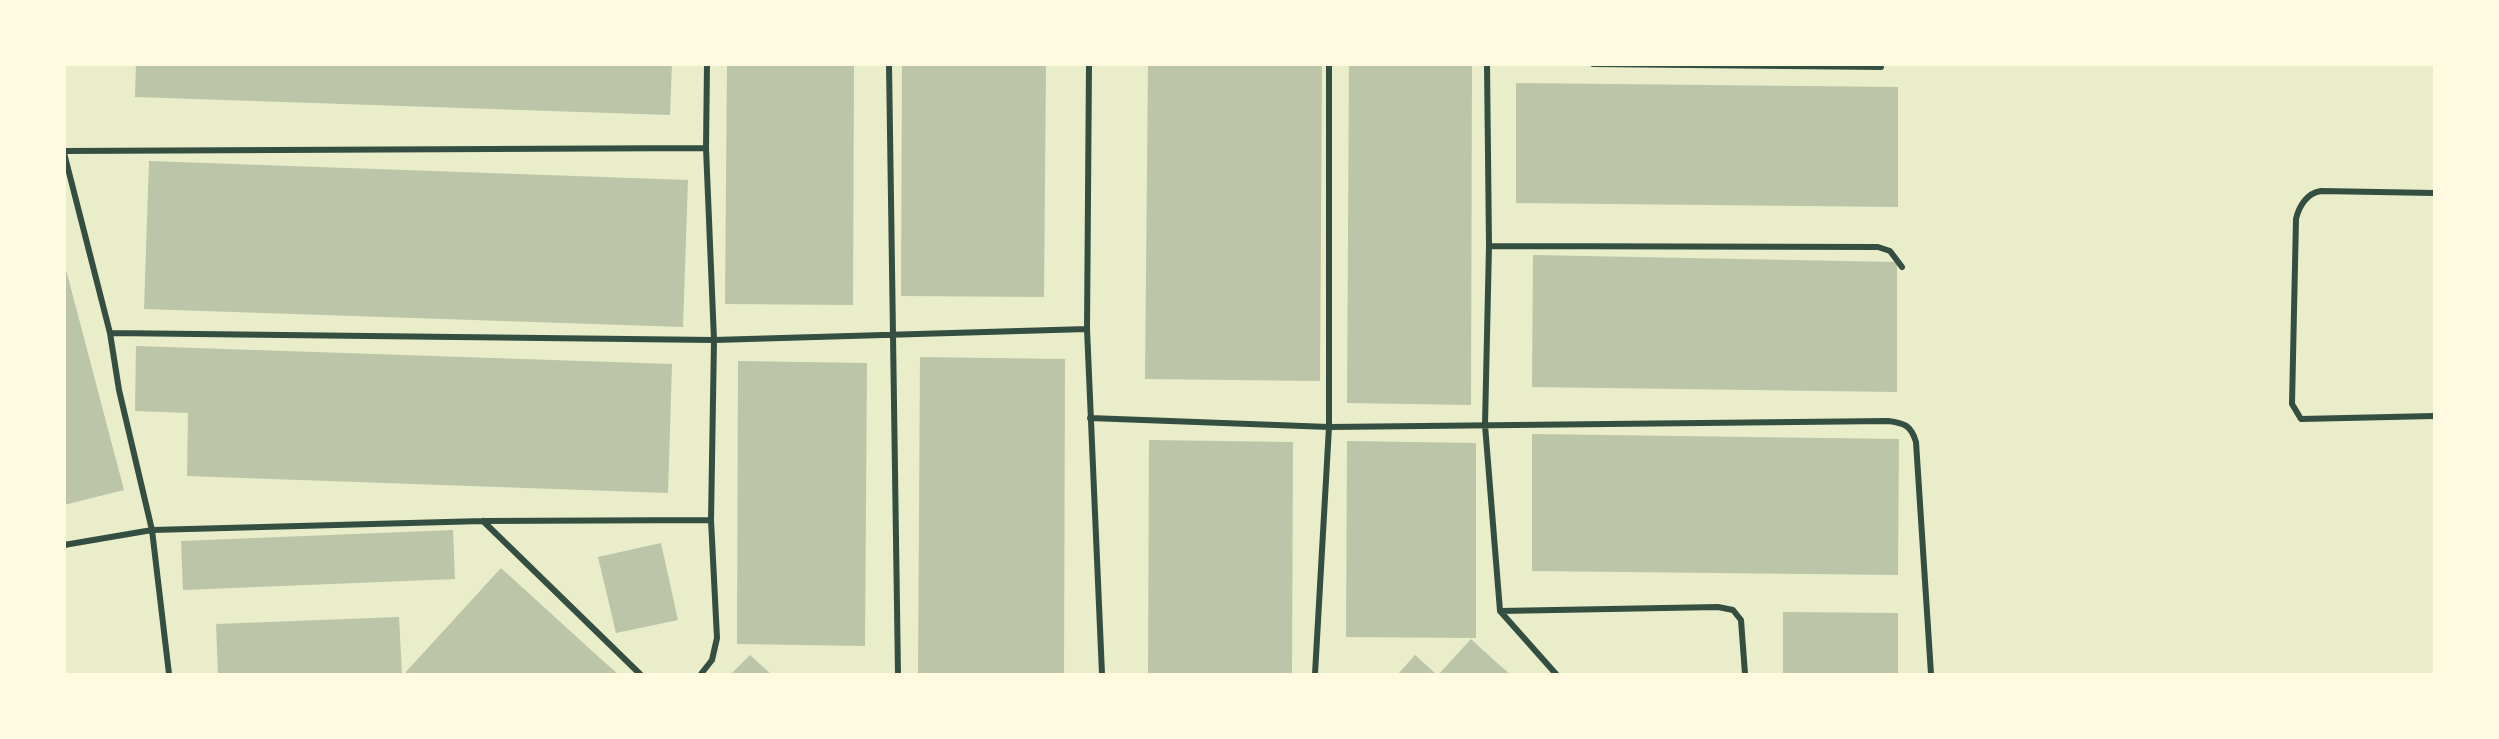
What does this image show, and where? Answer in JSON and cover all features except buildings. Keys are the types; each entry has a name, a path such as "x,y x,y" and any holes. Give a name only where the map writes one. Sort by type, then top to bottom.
{"street":[{"path":"701,675 712,660 717,638 711,520 714,340 706,148 707,64"},
{"path":"889,64 891,333 898,675"},
{"path":"1089,64 1087,329 1101,675"},
{"path":"1315,675 1329,428 1329,64"},
{"path":"1487,64 1489,246 1485,425 1500,611 1556,675"},
{"path":"1593,64 1881,68"},
{"path":"169,675 152,530 119,390 110,333 64,152 706,148"},
{"path":"2434,193 2314,192 2301,205 2296,219 2292,404 2297,417 2305,419 2434,416"},
{"path":"1489,246 1878,247 1890,251 1902,267"},
{"path":"110,333 714,340 1087,329"},
{"path":"1090,418 1329,428 1888,421 1904,423 1912,430 1916,442 1931,675"},
{"path":"64,546 152,530 483,521 711,520"},
{"path":"483,521 640,675"},
{"path":"1500,611 1718,607 1733,610 1741,620 1746,675"}]}
